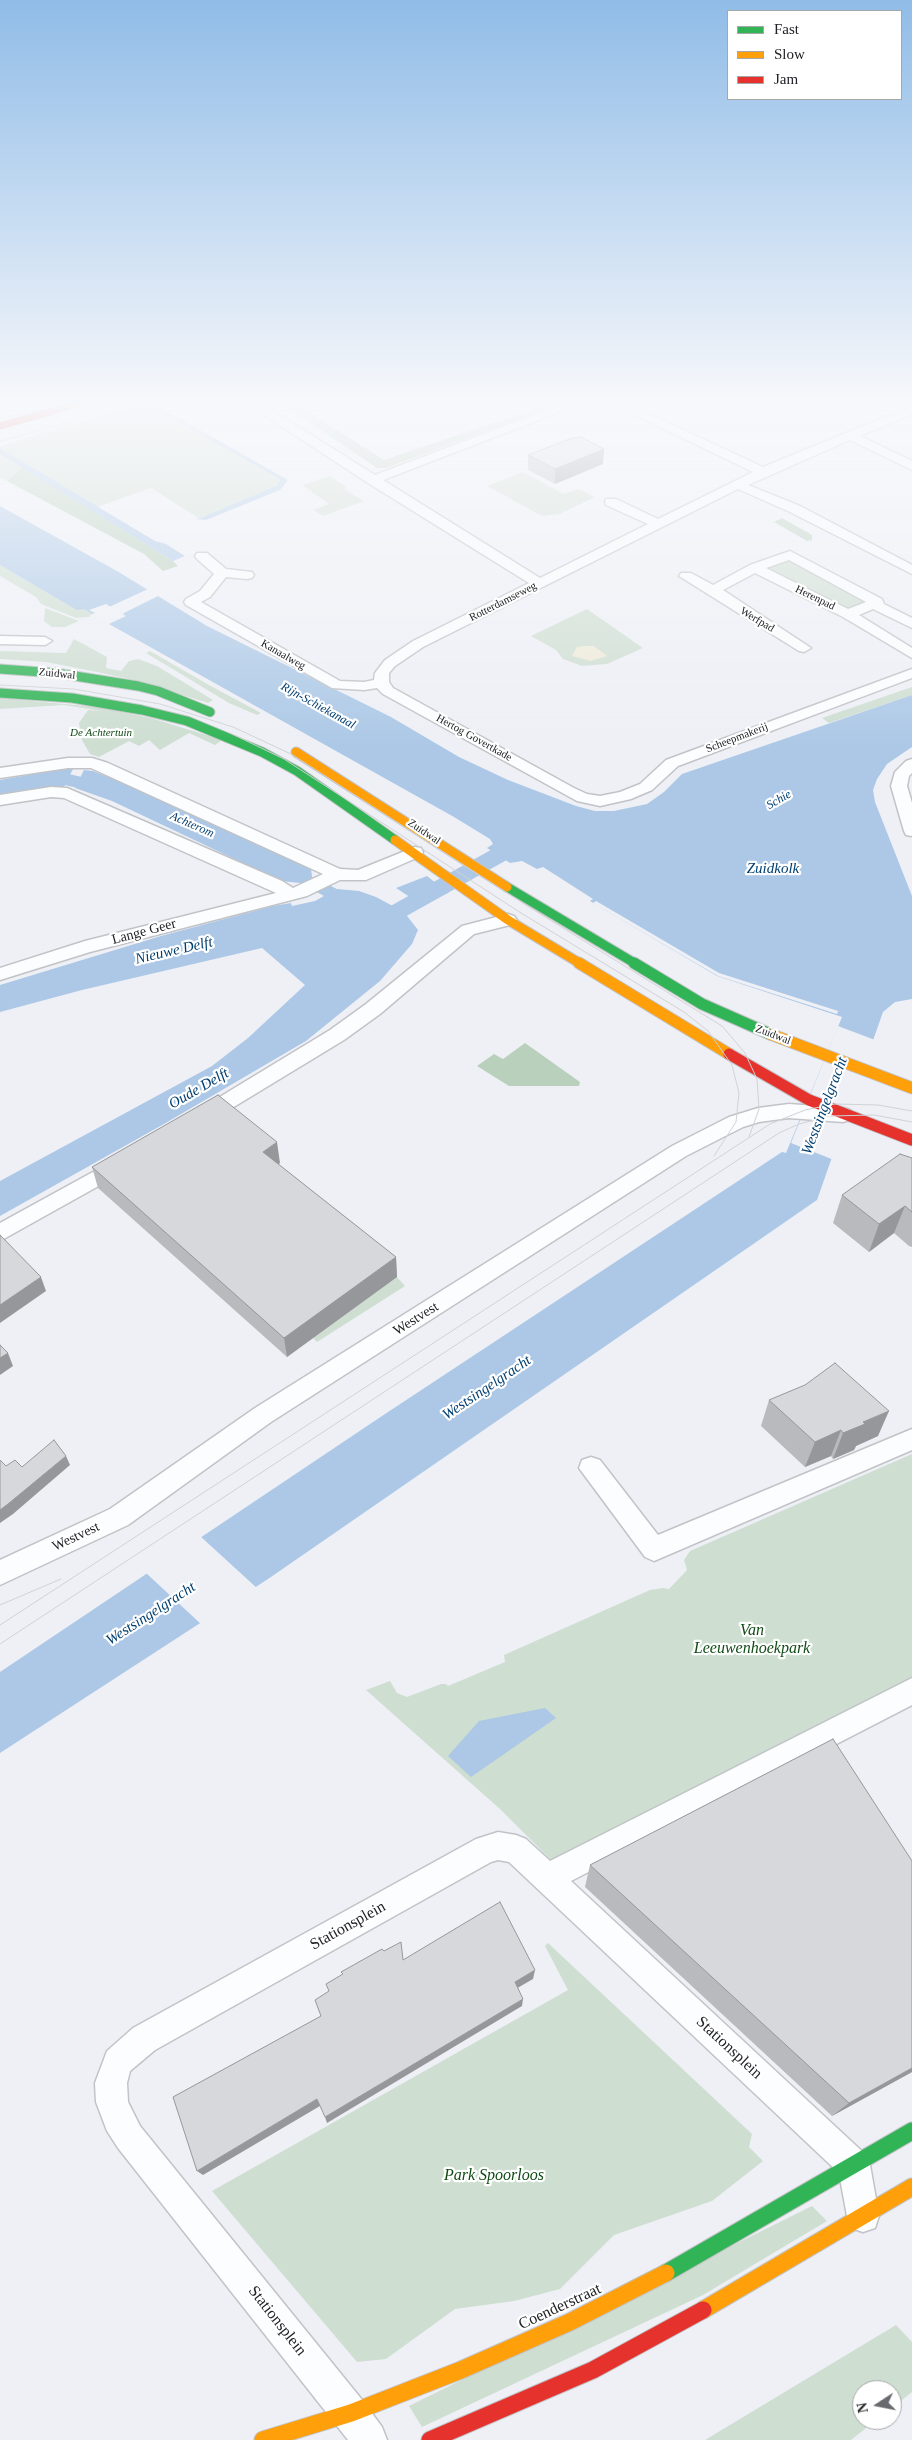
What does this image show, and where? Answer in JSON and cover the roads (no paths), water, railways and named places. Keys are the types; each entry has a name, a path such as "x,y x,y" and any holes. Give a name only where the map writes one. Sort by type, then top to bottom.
{"main road":[{"name":"Zuidwal","path":"0,669 56,673 138,686 158,691 220,716"},
{"name":"Zuidwal","path":"0,693 72,698 107,703 187,722 262,752 297,771 415,852 508,920 752,1068 806,1105"},
{"name":"Zuidwal","path":"285,746 330,771 493,878 702,1004 886,1080 912,1088"},
{"path":"848,1115 870,1126 912,1140"},
{"name":"Coenderstraat","path":"263,2440 360,2427 461,2370 570,2322 648,2283 912,2131"},
{"path":"430,2440 494,2414 592,2370 704,2311 912,2187"}],"street":[{"path":"435,519 540,584"},
{"path":"647,519 658,524"},
{"name":"Rotterdamseweg","path":"382,683 382,673 402,653 669,519"},
{"path":"814,519 912,570"},
{"path":"686,576 713,590 755,568 790,555 790,551 806,545"},
{"name":"Herenpad","path":"790,555 877,602 878,606 912,624"},
{"path":"202,556 222,573 247,575"},
{"name":"Herenpad","path":"755,568 848,614 889,639"},
{"name":"Kanaalweg","path":"222,573 205,594 192,602 330,682 349,686 382,683"},
{"name":"Werfpad","path":"713,590 740,610 804,648"},
{"name":"Herenpad","path":"848,614 877,602"},
{"path":"889,639 912,634"},
{"path":"889,639 912,654"},
{"path":"0,640 45,641"},
{"name":"Scheepmakerij","path":"568,791 583,798 600,801 625,796 652,782 672,763 912,673"},
{"name":"Hertog Govertkade","path":"382,683 388,691 568,791"},
{"path":"0,773 68,763 97,765 324,882 360,876 415,852"},
{"path":"910,821 899,786 901,775 912,764"},
{"path":"0,800 51,792 66,793 276,884 290,894"},
{"name":"Lange Geer","path":"0,974 85,947 290,894 324,882"},
{"path":"187,1126 337,1035 373,1009 468,930 508,920"},
{"name":"Westvest","path":"0,1573 119,1516 263,1415 679,1151 746,1118 806,1105 848,1115"},
{"path":"0,1233 135,1156"},
{"path":"591,1468 654,1549 912,1439"},
{"path":"547,1878 912,1691"},
{"name":"Stationsplein","path":"360,2427 214,2240 179,2201 118,2120 112,2102 111,2084 118,2062 128,2050 144,2039 486,1849 498,1846 516,1849 854,2166"},
{"path":"854,2166 863,2216"}],"water":[{"path":"0,519 23,519 117,571 207,626 391,717 459,757 508,780 576,806 595,811 614,811 647,804 664,792 682,774 912,695 912,747 887,764 877,779 873,790 875,802 912,896 912,999 895,1002 883,1012 817,1200 268,1579 0,1753 0,1672 382,1416 782,1152 786,1153 842,1017 717,976 590,901 593,899 543,867 537,869 522,861 510,863 487,848 493,844 490,839 454,817 109,624 126,616 106,604 89,610 95,613 92,614 84,609 77,610 0,565"},
{"path":"105,519 118,519 185,556 173,561"},
{"path":"67,768 73,769 64,787 0,797 0,780"},
{"path":"84,770 93,771 121,782 311,868 312,877 337,889 359,891 376,897 404,912 418,930 412,944 380,981 306,1041 164,1124 0,1216 0,1181 212,1066 248,1038 305,985 262,948 82,990 0,1012 0,985 161,936 273,906 291,903 292,906 315,901 324,896 300,883 281,881 112,801 75,788"},
{"path":"427,876 448,893 422,905 396,888"},
{"path":"545,1708 556,1718 471,1777 448,1756 479,1721"}],"waterway":[{"name":"Achterom","path":"0,788 60,778 114,790"},
{"path":"368,928 531,837"}],"tram line":[{"path":"0,685 74,689 160,704 233,727 291,754 529,907 722,1026 745,1053 757,1079 759,1109 749,1137"},
{"path":"230,733 284,759 521,913 684,1012 708,1031 732,1065 739,1093 736,1122 714,1156"},
{"path":"0,1625 770,1124 805,1110 835,1104 878,1105 912,1111"},
{"path":"0,1644 779,1133 799,1124 830,1116 874,1115 912,1122"},
{"path":"0,1605 61,1579"}],"water label":[{"name":"Rijn-Schiekanaal","path":"318,706"},
{"name":"Schie","path":"779,800"},
{"name":"Zuidkolk","path":"773,869"},
{"name":"Nieuwe Delft","path":"174,951"},
{"name":"Oude Delft","path":"199,1089"},
{"name":"Westsingelgracht","path":"825,1106"},
{"name":"Westsingelgracht","path":"487,1388"},
{"name":"Westsingelgracht","path":"151,1614"}],"park label":[{"name":"De Achtertuin","path":"101,733"},
{"name":"Van Leeuwenhoekpark","path":"752,1640"},
{"name":"Park Spoorloos","path":"494,2176"}]}
